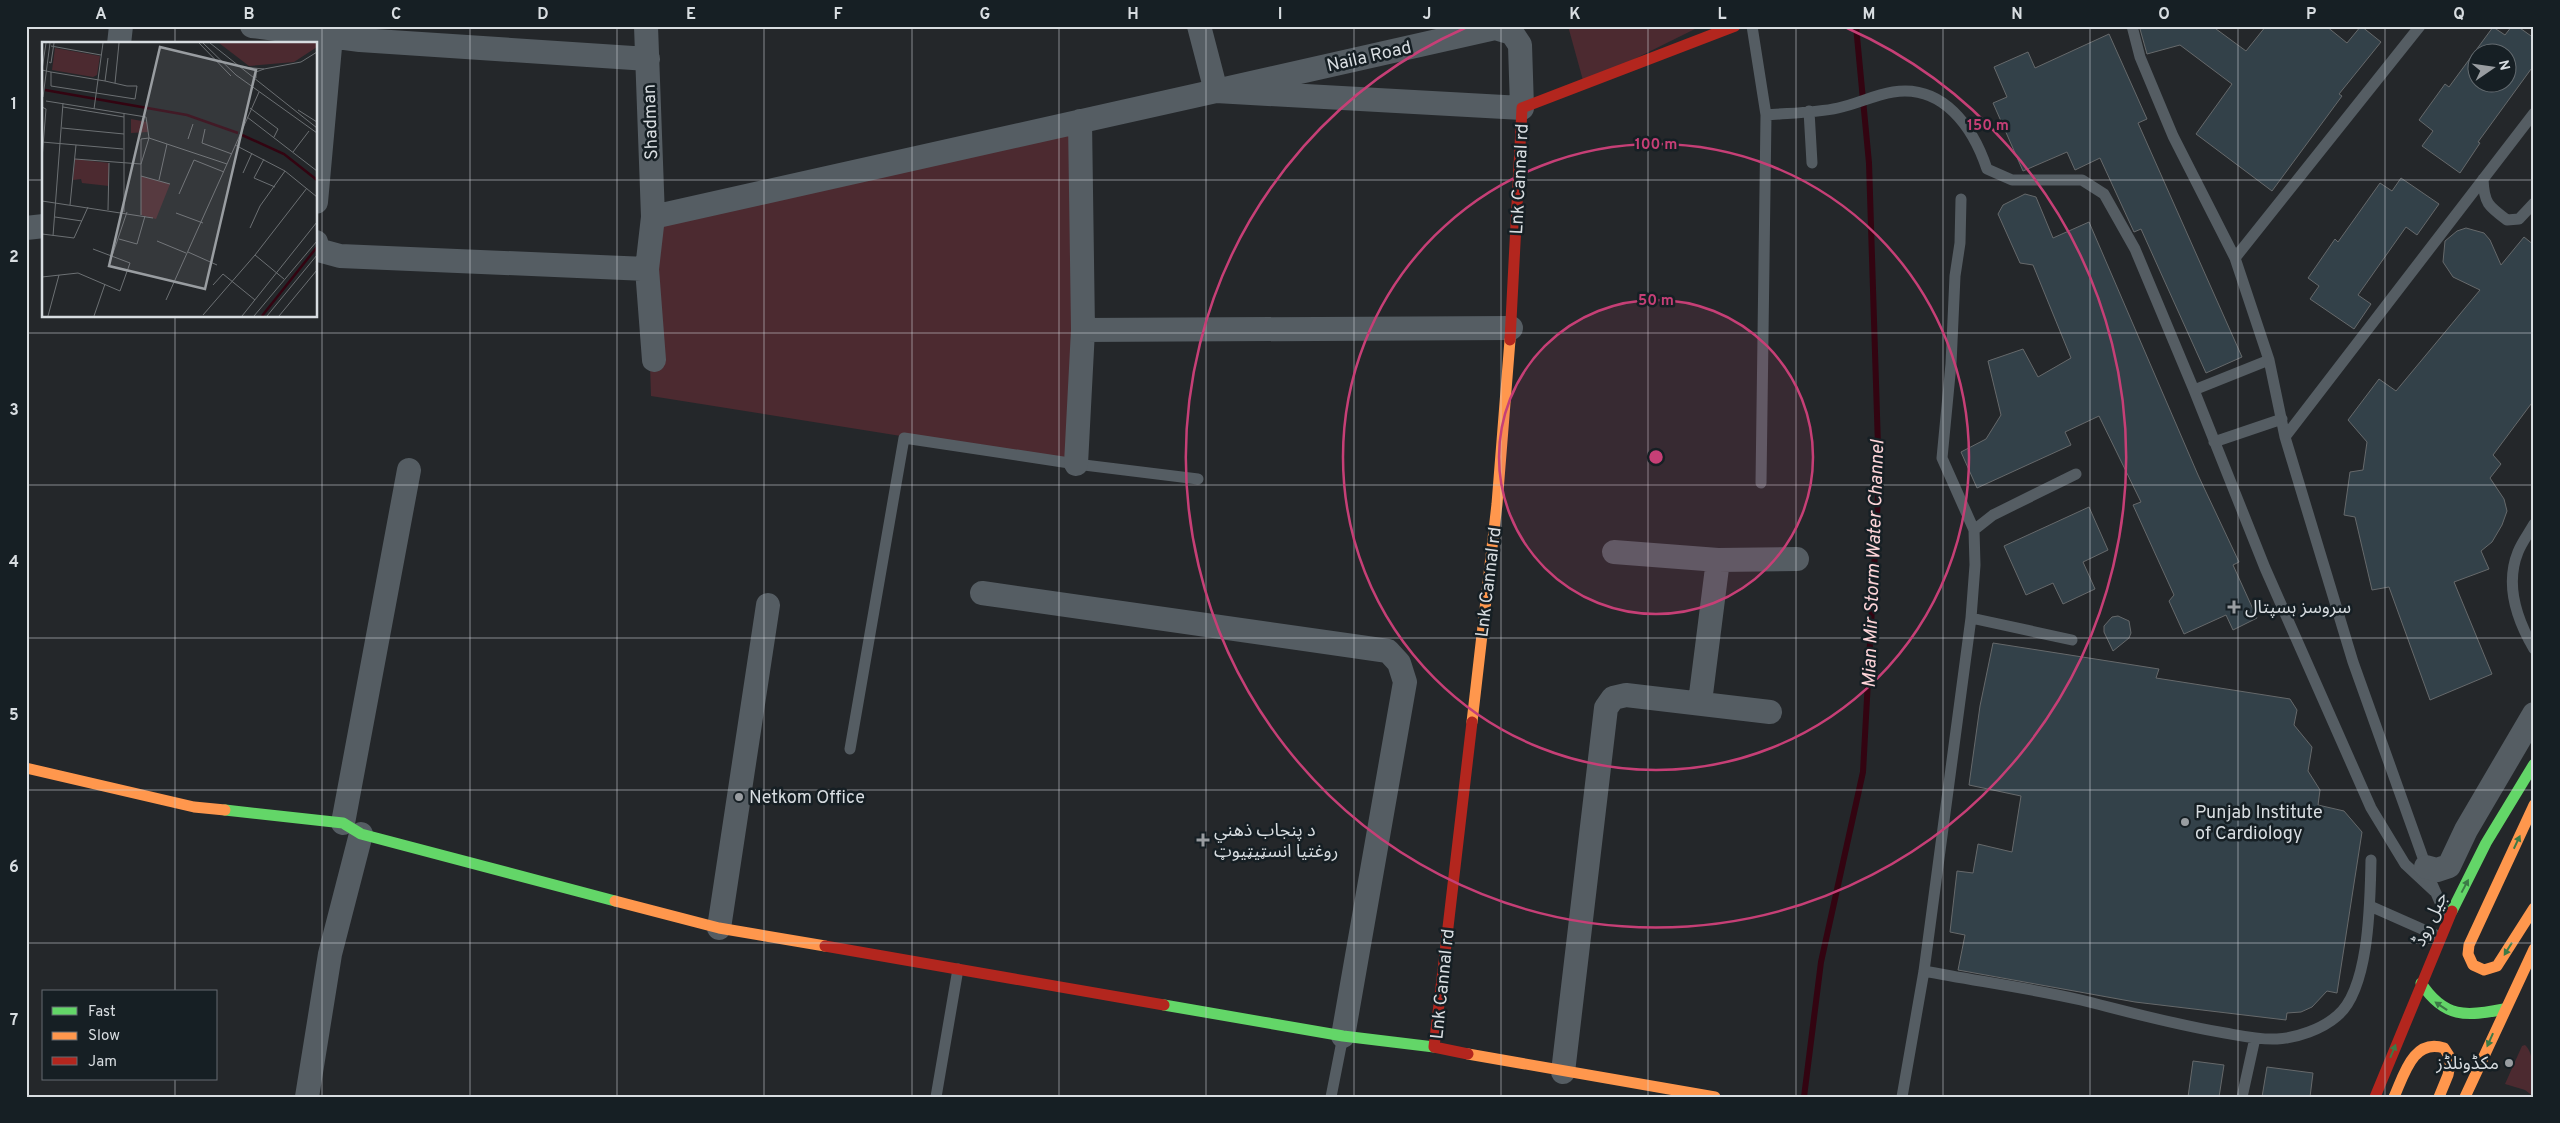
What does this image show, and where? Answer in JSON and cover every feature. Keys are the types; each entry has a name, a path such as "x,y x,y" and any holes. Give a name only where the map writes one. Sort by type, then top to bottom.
{"street":[{"path":"119,42 121,26"},
{"path":"252,26 330,36 648,59"},
{"name":"Shadman","path":"646,26 653,217 647,268 654,360"},
{"path":"1198,26 1216,91 1522,108"},
{"name":"Lnk Cannal rd","path":"1715,1097 1665,1093 1434,1047 1497,504 1511,328 1522,108 1735,26"},
{"name":"Naila Road","path":"653,217 1495,28 1512,33 1520,45 1522,108"},
{"path":"318,178 330,36"},
{"path":"1076,464 1083,330 1080,121"},
{"path":"26,228 42,226"},
{"path":"318,250 340,256 647,268"},
{"path":"1083,330 1511,328"},
{"path":"307,1097 409,470"},
{"path":"1614,552 1718,560 1797,559"},
{"path":"1700,702 1718,560"},
{"path":"982,593 1388,651 1399,663 1405,682 1343,1036"},
{"path":"719,928 768,606"},
{"path":"1563,1072 1606,708 1613,698 1626,695 1700,702 1770,712"},
{"path":"2426,868 2437,870 2449,866 2466,830 2534,714"},
{"name":"جیل روڈ","path":"2375,1097 2447,919 2512,796 2534,764"},
{"path":"26,768 194,807 352,829 719,928 1343,1036 1434,1047"},
{"path":"2534,805 2469,946 2468,954 2474,965 2484,970 2497,966 2534,908"},
{"path":"2464,1097 2534,949"},
{"path":"2421,983 2433,1000 2459,1015 2504,1009"},
{"path":"2394,1097 2419,1050 2430,1045 2440,1046 2449,1053 2452,1061 2451,1070 2439,1097"}],"lane":[{"path":"1752,26 1766,115 1761,483"},
{"path":"2132,26 2140,57 2173,136 2235,258 2269,360 2285,437 2353,662 2434,891 2447,919"},
{"path":"2235,258 2420,26"},
{"path":"1766,115 1838,108 1894,92 1921,92 1940,100 1963,123 1978,144 1987,169 2012,180 2082,180 2104,194 2135,249 2265,568 2371,808 2405,864 2434,891"},
{"path":"1808,111 1812,164"},
{"path":"2285,437 2534,113"},
{"path":"2483,178 2484,198 2490,208 2506,220 2519,219 2534,203"},
{"path":"1902,1097 1924,971 1970,618 1975,565 1974,530 1942,458 1951,364 1955,276 1960,243 1961,199"},
{"path":"2194,390 2269,360"},
{"path":"2214,442 2282,419"},
{"path":"850,749 904,438 1076,464 1198,478"},
{"path":"1974,530 1993,515 2076,474"},
{"path":"2534,524 2518,553 2511,589 2520,621 2534,649"},
{"path":"1970,618 2072,640"},
{"path":"1924,971 2078,1000 2192,1028 2254,1038 2278,1039 2299,1035 2323,1026 2338,1015 2348,1000 2357,979 2367,941 2371,860"},
{"path":"2370,906 2440,937"},
{"path":"936,1097 958,969"},
{"path":"1331,1097 1343,1036"},
{"path":"2242,1097 2254,1038"}],"shaded area":[{"path":"1568,26 1701,26 1584,84"},
{"path":"1080,121 1076,464 651,396 647,269 653,217"},
{"path":"2525,1045 2531,1055 2534,1097 2525,1090 2505,1084 2522,1046"}],"building":[{"path":"2150,26 2212,26 2246,51 2266,26 2326,26 2347,43 2361,26 2381,42 2339,94 2342,96 2272,191 2196,134 2232,84 2180,45 2147,54 2140,29"},
{"path":"2512,26 2517,26 2534,38 2534,65 2518,87 2518,42 2482,42 2493,27 2505,35"},
{"path":"2109,34 2147,119 2138,123 2242,357 2206,373 2141,229 2134,232 2100,158 2075,170 2067,152 2023,171 1993,103 2007,97 1994,67 2028,52 2035,68"},
{"path":"2468,61 2468,92 2514,92 2478,142 2480,143 2460,173 2422,146 2433,131 2419,120 2445,84 2449,87"},
{"path":"2401,178 2439,204 2417,235 2406,227 2358,295 2371,304 2354,329 2310,299 2319,286 2308,278 2335,239 2338,242 2380,183 2392,191"},
{"path":"2025,194 2036,197 2053,238 2089,222 2198,475 2239,562 2233,565 2257,618 2233,630 2226,615 2184,634 2169,601 2174,595 2133,505 2141,502 2099,416 2065,432 2071,445 1977,488 1961,452 1986,439 2001,415 1988,361 2023,349 2038,377 2071,358 2033,265 2020,263 1998,214 2003,205"},
{"path":"2466,228 2484,233 2490,240 2501,265 2524,237 2534,245 2534,400 2493,455 2501,464 2490,478 2504,499 2507,511 2502,525 2492,542 2481,551 2489,569 2454,582 2492,674 2430,700 2389,587 2372,590 2355,517 2344,515 2350,472 2363,470 2367,442 2348,420 2379,379 2396,391 2480,290 2453,277 2443,262 2445,241 2457,231"},
{"path":"2089,507 2108,550 2083,562 2095,589 2063,604 2053,583 2026,595 2004,546"},
{"path":"2118,616 2129,621 2131,633 2129,638 2113,651 2104,632 2104,626 2112,617"},
{"name":"Punjab Institute of Cardiology","path":"1993,643 2159,669 2156,678 2290,699 2297,710 2294,725 2312,747 2308,771 2320,790 2318,805 2344,811 2362,832 2337,993 2327,991 2312,1007 2301,1012 2287,1013 2286,1020 2135,1002 1958,970 1965,935 1950,932 1957,871 1973,873 1978,844 2012,852 2021,796 1969,785 1980,706"},
{"path":"2193,1061 2224,1065 2219,1097 2188,1097"},
{"path":"2267,1067 2313,1073 2310,1097 2262,1097"}],"waterway":[{"name":"Mian Mir Storm Water Channel","path":"1804,1097 1821,962 1863,772 1879,478 1869,163 1856,26"}],"traffic: fast":[{"path":"2452,911 2486,843 2534,764"},
{"path":"225,810 343,823 361,834 615,901"},
{"path":"2421,983 2438,1003 2447,1009 2467,1014 2504,1009"},
{"path":"1164,1005 1343,1036 1434,1047"}],"traffic: slow":[{"path":"1472,722 1497,504 1510,340"},
{"path":"26,768 194,807 225,810"},
{"path":"2534,805 2469,945 2468,954 2473,965 2484,970 2497,966 2534,908"},
{"path":"615,901 719,928 825,946"},
{"path":"2465,1097 2534,949"},
{"path":"2394,1097 2411,1060 2417,1053 2433,1046 2444,1048 2451,1059 2448,1075 2439,1097"},
{"path":"1468,1054 1715,1097"}],"traffic: jam":[{"path":"1510,340 1522,108 1735,26"},
{"path":"1468,1054 1434,1047 1472,722"},
{"path":"2375,1097 2452,911"},
{"path":"825,946 1164,1005"}],"place":[{"name":"سروسز ہسپتال","path":"2234,607"},
{"name":"Netkom Office","path":"739,797"},
{"name":"Punjab Institute of Cardiology","path":"2185,822"},
{"name":"د پنجاب ذهني روغتیا انسټیټیوټ","path":"1203,840"},
{"name":"مکڈونلڈز","path":"2509,1063"}]}
